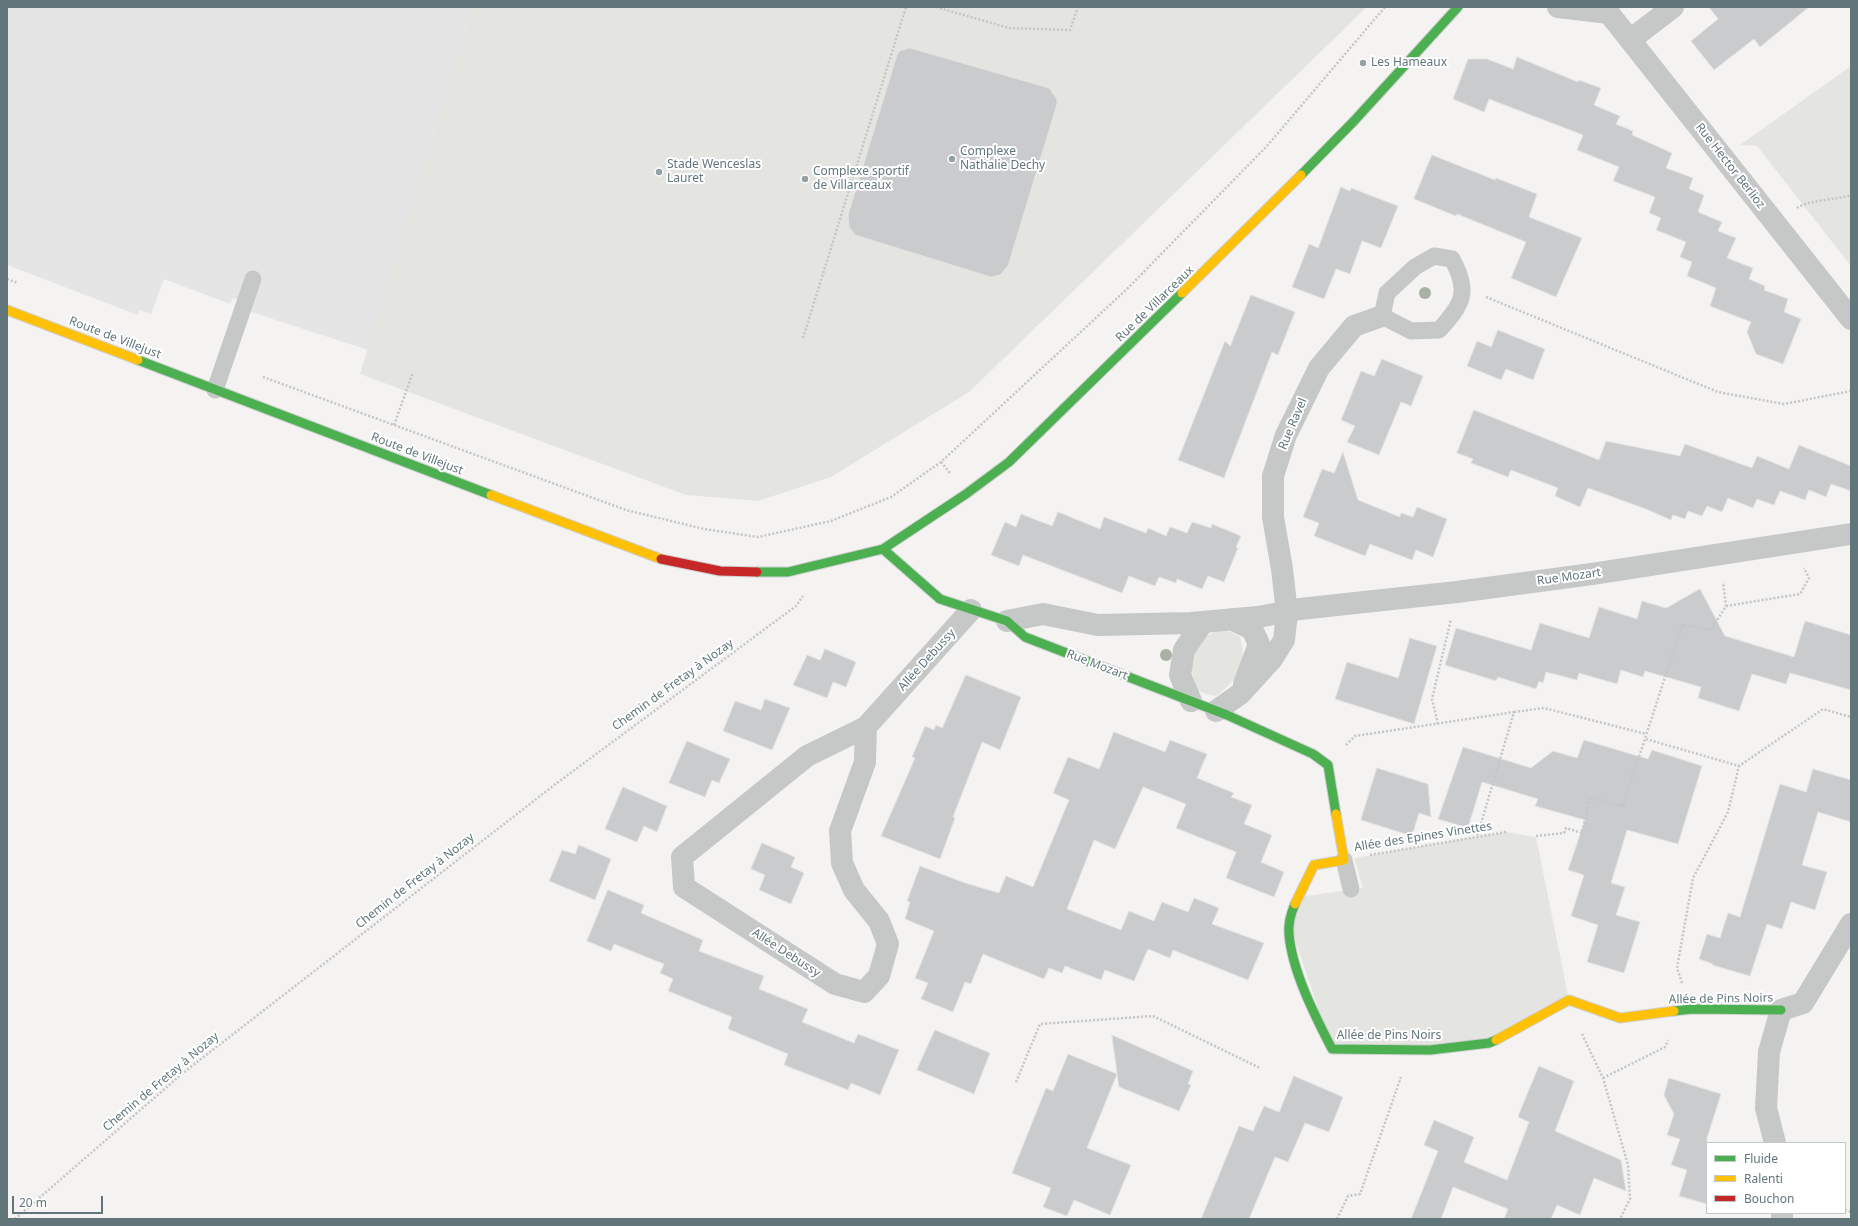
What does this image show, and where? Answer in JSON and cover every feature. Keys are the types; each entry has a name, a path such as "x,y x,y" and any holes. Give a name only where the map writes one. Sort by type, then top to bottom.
{"street":[{"name":"Rue de Villarceaux","path":"828,563 883,550 966,494 1009,462 1249,228 1354,121 1458,7"},
{"name":"Rue Hector Berlioz","path":"1558,7 1606,10 1851,319"},
{"path":"1630,40 1673,7"},
{"name":"Route de Villejust","path":"7,310 652,557 720,571 788,572 828,563"},
{"name":"Rue Ravel","path":"1287,613 1282,569 1273,517 1273,476 1286,435 1319,368 1354,326 1382,316"},
{"name":"Rue Mozart","path":"1007,621 1043,614 1098,625 1203,622 1287,613 1300,609 1457,592 1792,544 1851,534"},
{"name":"Rue Mozart","path":"883,550 940,598 971,610 1007,621 1024,637 1216,711 1313,754 1328,765"},
{"name":"Allée Debussy","path":"866,727 865,762 840,831 842,863 854,890 879,921 888,944 879,976 864,992 834,984 684,887 682,857 807,756 866,727 971,610"},
{"path":"1216,711 1240,694 1272,659 1284,640 1287,613"},
{"path":"1231,619 1252,629 1259,644 1240,694"},
{"path":"1191,701 1180,675 1184,650 1203,622"},
{"path":"1328,765 1344,860"},
{"name":"Allée de Pins Noirs","path":"1344,860 1314,865 1289,922 1288,935 1312,1009 1332,1050 1430,1050 1489,1043 1569,1000 1620,1018 1692,1009 1781,1010"},
{"path":"1775,1142 1766,1108 1770,1052 1781,1010 1803,1002 1851,924"}],"lane":[{"path":"1434,256 1452,260 1461,276 1462,297 1455,313 1439,330 1410,331 1382,316 1387,293 1415,267 1434,256"},
{"path":"215,390 253,279"},
{"path":"1344,860 1351,889"}],"path":[{"path":"803,338 906,7"},
{"path":"936,7 1010,28 1070,30 1078,7"},
{"path":"224,362 626,510 704,529 758,538 831,521 891,497 941,462 1128,288 1268,146 1386,7"},
{"path":"1776,224 1803,204 1836,200 1851,195"},
{"path":"7,279 24,286"},
{"path":"1462,297 1482,295 1718,392 1784,404 1851,390"},
{"path":"394,425 413,372"},
{"path":"1726,606 1800,594 1809,578 1792,544"},
{"path":"1536,836 1564,834 1566,828 1582,833 1590,798 1623,806 1682,625 1711,630 1726,606 1720,554"},
{"name":"Chemin de Fretay à Nozay","path":"15,1219 189,1068 553,786 796,606 828,563"},
{"path":"1438,724 1432,699 1457,592"},
{"path":"1328,765 1355,736 1544,708 1646,734"},
{"path":"1692,1009 1677,968 1693,878 1728,812 1739,766 1823,709 1851,717"},
{"path":"1477,837 1514,712"},
{"path":"1646,739 1739,766"},
{"name":"Allée des Epines Vinettes","path":"1344,860 1506,832"},
{"path":"1569,1000 1603,1078 1628,1165 1630,1199 1620,1219"},
{"path":"1603,1078 1665,1047 1671,1034 1668,1011"},
{"path":"1016,1082 1040,1024 1153,1016 1260,1068"},
{"path":"1337,1219 1348,1196 1360,1194 1411,1050"}],"shaded area":[{"path":"7,7 473,7 368,350 251,312 253,303 233,298 230,304 164,279 151,314 139,310 138,315 7,265"},
{"name":"Complexe sportif de Villarceaux","path":"473,7 1367,7 969,392 831,477 758,501 686,495 360,374"},
{"path":"1851,66 1851,266 1757,146 1740,145"},
{"path":"1217,631 1228,631 1240,637 1243,656 1242,664 1235,678 1216,696 1206,694 1195,689 1191,664 1201,638"},
{"path":"1506,832 1536,837 1569,1000 1489,1043 1332,1049 1289,922 1299,897 1363,888 1354,858"}],"building":[{"path":"1709,7 1809,7 1760,47 1754,39 1714,70 1691,41 1718,19"},
{"name":"Complexe Nathalie Dechy","path":"910,48 1049,88 1057,99 1057,104 1008,266 1000,275 991,277 855,235 849,227 848,215 897,55 900,51"},
{"path":"1517,57 1578,82 1579,80 1601,88 1594,105 1620,116 1616,124 1633,131 1632,135 1672,153 1666,168 1693,178 1689,189 1704,195 1698,212 1722,222 1718,231 1736,238 1727,258 1753,268 1749,279 1765,286 1764,290 1788,299 1784,312 1801,319 1783,364 1756,354 1747,332 1751,322 1710,306 1716,288 1687,276 1692,262 1680,257 1686,242 1656,230 1661,218 1649,213 1655,197 1613,181 1619,167 1577,150 1583,135 1489,99 1484,112 1453,99 1468,59 1487,59 1513,69"},
{"path":"1432,155 1495,180 1496,178 1537,194 1529,217 1582,238 1556,297 1511,278 1526,242 1457,214 1456,216 1414,199"},
{"path":"1341,187 1350,191 1351,188 1398,206 1381,248 1362,241 1350,274 1336,269 1324,299 1292,287 1309,244 1318,248"},
{"path":"1251,295 1295,312 1278,355 1272,352 1224,478 1178,460 1225,341 1230,346"},
{"path":"1498,330 1545,349 1533,380 1506,369 1501,380 1467,366 1477,341 1491,347"},
{"path":"1382,359 1423,376 1411,406 1401,402 1379,455 1347,442 1355,426 1341,420 1361,371 1374,376"},
{"path":"1474,410 1599,460 1606,441 1680,456 1685,444 1752,468 1757,456 1789,469 1799,445 1851,466 1851,491 1831,484 1826,497 1809,490 1805,500 1780,491 1774,505 1757,499 1753,508 1728,498 1722,512 1707,506 1702,516 1688,511 1685,519 1673,515 1671,520 1646,509 1588,488 1580,507 1555,496 1558,488 1511,470 1508,477 1471,463 1473,459 1457,453"},
{"path":"1343,452 1358,500 1400,517 1401,513 1413,517 1417,507 1447,519 1433,557 1416,550 1412,560 1370,544 1365,556 1314,536 1319,523 1303,517 1322,469 1334,473"},
{"path":"1058,512 1100,529 1104,517 1146,533 1148,528 1166,536 1170,527 1187,533 1192,522 1211,528 1212,524 1241,536 1236,547 1238,548 1224,582 1208,576 1202,589 1177,579 1176,583 1159,577 1155,586 1129,576 1122,593 1023,555 1019,566 991,555 1005,522 1016,527 1021,514 1052,526"},
{"path":"1700,589 1725,636 1794,657 1805,621 1851,635 1851,690 1790,673 1786,684 1752,674 1739,711 1698,698 1701,687 1645,671 1643,677 1621,670 1617,684 1579,673 1577,680 1546,672 1543,683 1539,681 1536,689 1498,677 1496,681 1445,665 1456,628 1531,650 1540,623 1589,638 1599,607 1637,619 1642,601 1666,608"},
{"path":"1410,638 1437,646 1414,724 1335,699 1347,662 1398,678"},
{"path":"825,649 856,662 846,687 833,682 827,698 793,685 807,655 820,660"},
{"path":"966,675 1021,697 1000,750 982,742 953,817 955,818 940,859 881,836 915,758 912,757 925,726 934,730 936,725 942,728"},
{"path":"765,699 790,708 772,750 723,731 735,701 761,710"},
{"path":"1114,732 1165,752 1170,740 1207,754 1197,778 1234,793 1231,797 1252,805 1244,824 1272,835 1261,862 1284,872 1274,897 1226,878 1236,852 1176,828 1186,804 1143,787 1115,849 1094,840 1067,909 1121,930 1129,911 1154,921 1162,902 1188,912 1194,898 1219,908 1212,924 1264,943 1248,980 1173,950 1170,958 1148,949 1134,981 1105,970 1101,980 1065,966 1062,973 1049,968 1044,979 983,954 971,984 965,982 953,1012 921,999 928,983 915,978 934,931 905,919 910,902 907,901 920,866 965,883 999,893 1006,876 1033,887 1069,800 1053,793 1068,757 1099,769"},
{"path":"1584,740 1648,759 1652,750 1702,766 1678,844 1627,830 1611,883 1625,887 1616,915 1640,922 1624,973 1587,962 1598,925 1571,916 1584,875 1568,870 1585,820 1535,806 1538,799 1482,782 1468,828 1438,819 1463,747 1531,768 1553,751 1577,758"},
{"path":"687,741 730,759 719,783 712,780 705,797 669,783"},
{"path":"1377,768 1428,784 1431,817 1419,813 1412,836 1361,820"},
{"path":"1813,769 1851,780 1851,822 1818,812 1802,865 1827,872 1815,910 1791,902 1782,929 1767,924 1750,976 1712,965 1713,964 1699,959 1707,934 1720,938 1728,913 1740,917 1780,784 1806,792"},
{"path":"623,787 667,806 657,832 644,826 637,842 605,829"},
{"path":"762,843 795,857 791,867 804,873 791,904 759,890 765,875 751,869"},
{"path":"579,845 611,859 595,900 549,881 562,850 575,854"},
{"path":"608,890 644,905 641,913 703,940 699,951 764,976 759,989 808,1009 802,1022 854,1043 858,1034 899,1050 880,1095 851,1083 848,1090 784,1065 788,1054 728,1029 732,1017 668,991 673,979 660,973 664,964 614,944 611,951 587,941"},
{"path":"935,1030 990,1053 974,1094 917,1070"},
{"path":"1112,1035 1193,1071 1188,1084 1191,1085 1179,1111 1119,1087"},
{"path":"1068,1054 1117,1074 1087,1148 1131,1165 1110,1215 1074,1200 1067,1216 1043,1207 1051,1188 1012,1173 1046,1088 1053,1091"},
{"path":"1539,1066 1574,1081 1555,1131 1621,1160 1626,1191 1594,1178 1580,1215 1557,1205 1551,1219 1504,1219 1508,1209 1453,1187 1441,1219 1411,1219 1438,1151 1424,1145 1434,1120 1474,1137 1464,1162 1507,1180 1529,1122 1518,1117"},
{"path":"1294,1076 1343,1097 1329,1132 1305,1123 1288,1162 1275,1157 1249,1219 1201,1219 1239,1126 1253,1131 1264,1106 1279,1112"},
{"path":"1669,1078 1721,1094 1706,1142 1706,1204 1679,1196 1687,1170 1671,1165 1680,1139 1667,1135 1674,1114 1664,1095"}],"traffic: fast":[{"path":"1301,175 1354,121 1458,7"},
{"path":"757,572 788,572 883,549 966,494 1009,462 1182,293"},
{"path":"138,360 491,495"},
{"path":"883,549 940,599 1007,621 1025,637 1227,715 1313,754 1328,765 1336,814"},
{"path":"1295,904 1289,926 1291,948 1299,978 1305,993 1332,1049 1430,1050 1489,1043 1496,1040"},
{"path":"1674,1011 1692,1009 1781,1010"}],"traffic: slow":[{"path":"1182,293 1301,175"},
{"path":"7,310 138,360"},
{"path":"491,495 661,559"},
{"path":"1295,904 1314,865 1344,860 1336,814"},
{"path":"1496,1040 1569,1000 1620,1018 1674,1011"}],"traffic: jam":[{"path":"661,559 720,571 757,572"}],"place":[{"name":"Les Hameaux","path":"1363,63"},
{"name":"Complexe Nathalie Dechy","path":"952,159"},
{"name":"Stade Wenceslas Lauret","path":"659,172"},
{"name":"Complexe sportif de Villarceaux","path":"805,179"}]}
